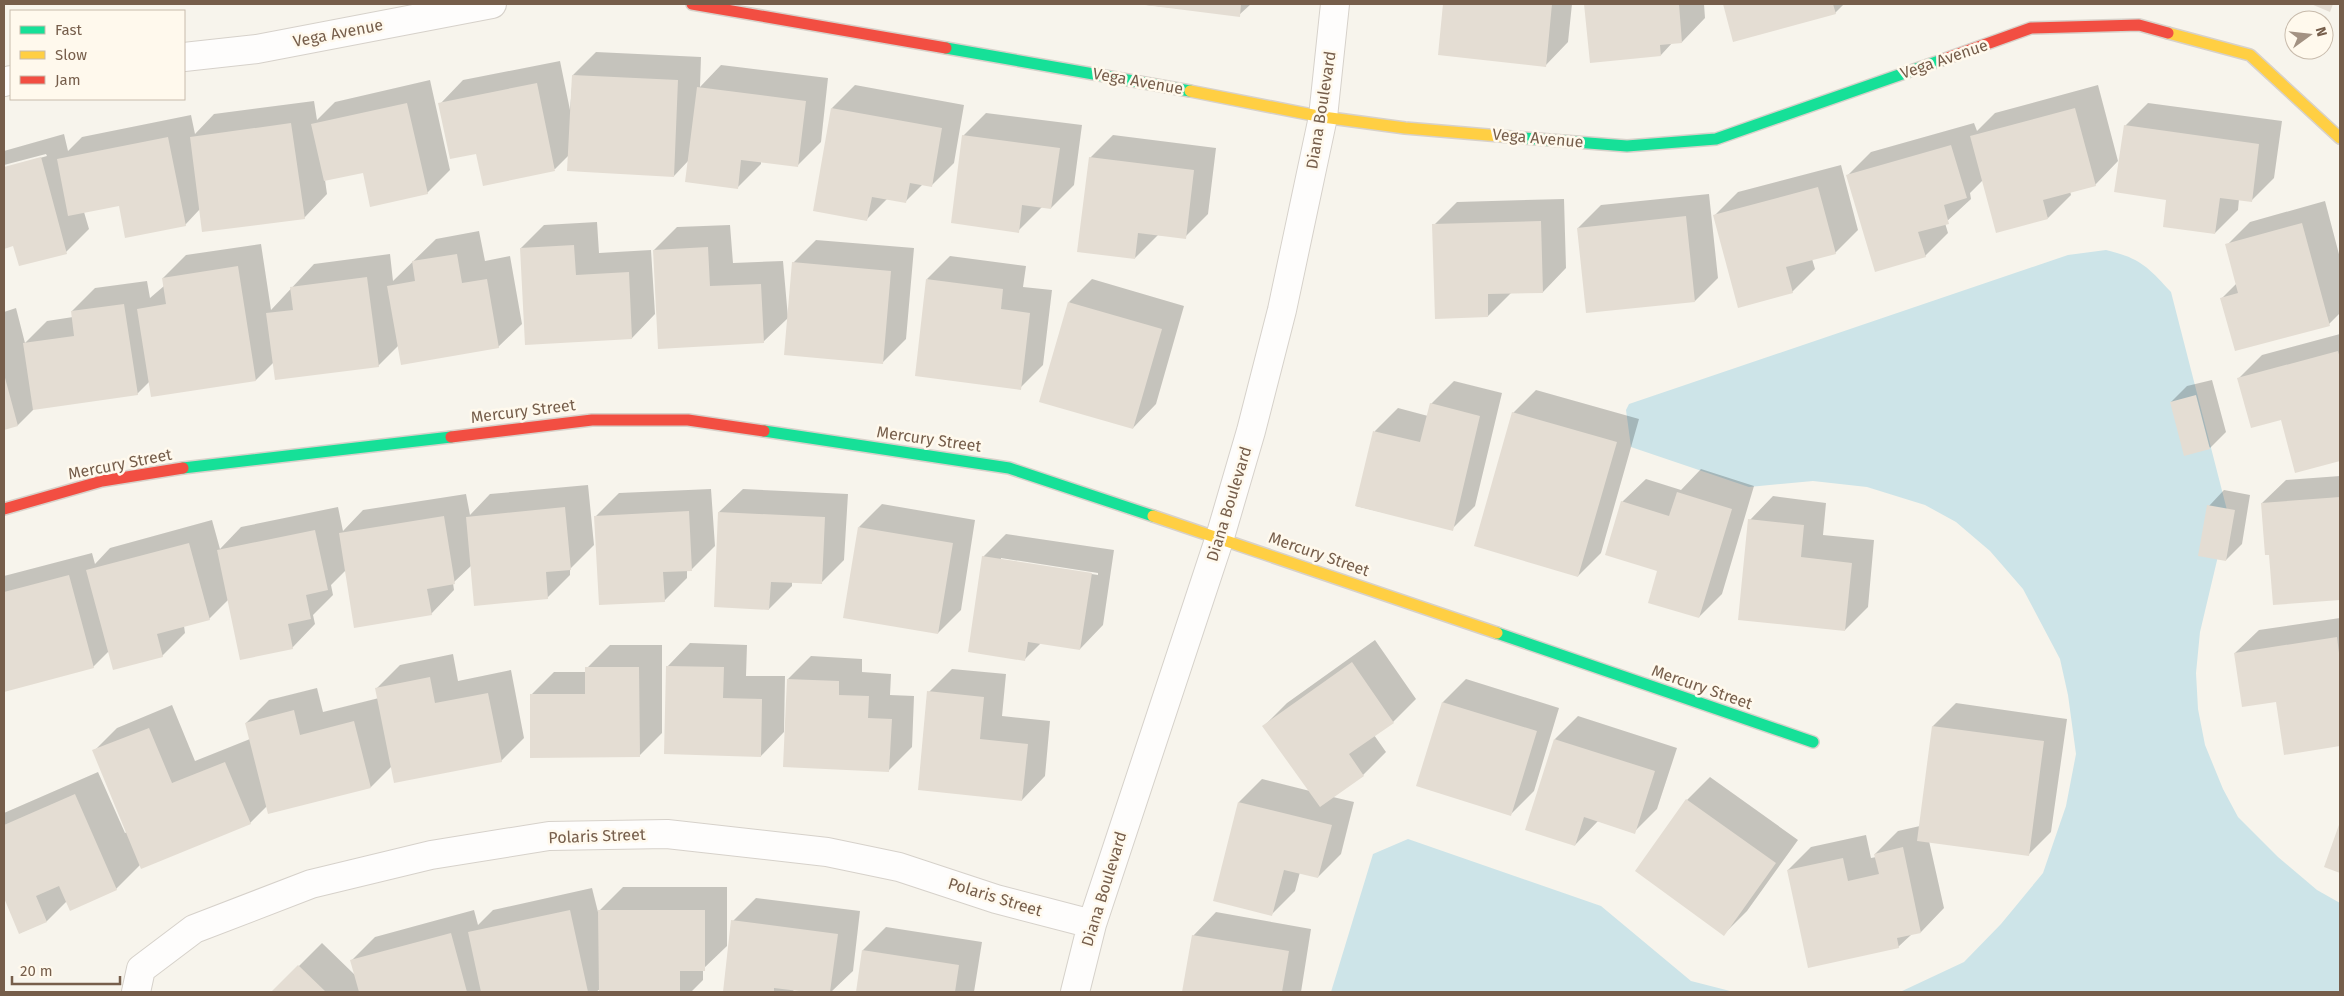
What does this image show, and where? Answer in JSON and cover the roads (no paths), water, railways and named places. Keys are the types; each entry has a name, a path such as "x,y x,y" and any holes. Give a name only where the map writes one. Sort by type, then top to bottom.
{"street":[{"name":"Vega Avenue","path":"185,57 257,49 492,4"},
{"name":"Vega Avenue","path":"692,4 1240,99 1323,117 1405,128 1627,146 1716,139 2031,28 2139,25 2250,55 2340,138"},
{"name":"Diana Boulevard","path":"1075,992 1092,924 1220,537 1252,431 1280,320 1323,117 1335,4"},
{"name":"Mercury Street","path":"4,509 102,481 175,469 592,420 688,420 1009,468 1220,537 1813,742"},
{"name":"Polaris Street","path":"136,992 142,969 194,930 311,884 432,856 549,836 666,834 827,852 899,867 996,898 1092,924"}],"water":[{"path":"2106,250 2127,256 2143,265 2171,292 2228,514 2200,632 2196,673 2198,709 2205,745 2223,789 2238,817 2278,857 2317,890 2340,903 2340,992 1900,992 1964,962 2001,924 2043,873 2066,806 2076,754 2068,695 2060,659 2023,589 1990,551 1956,522 1925,505 1867,487 1813,481 1749,487 1631,447 1626,410 1629,404 2068,255"},
{"path":"1408,839 1601,906 1691,981 1734,992 1331,992 1373,854"}]}
